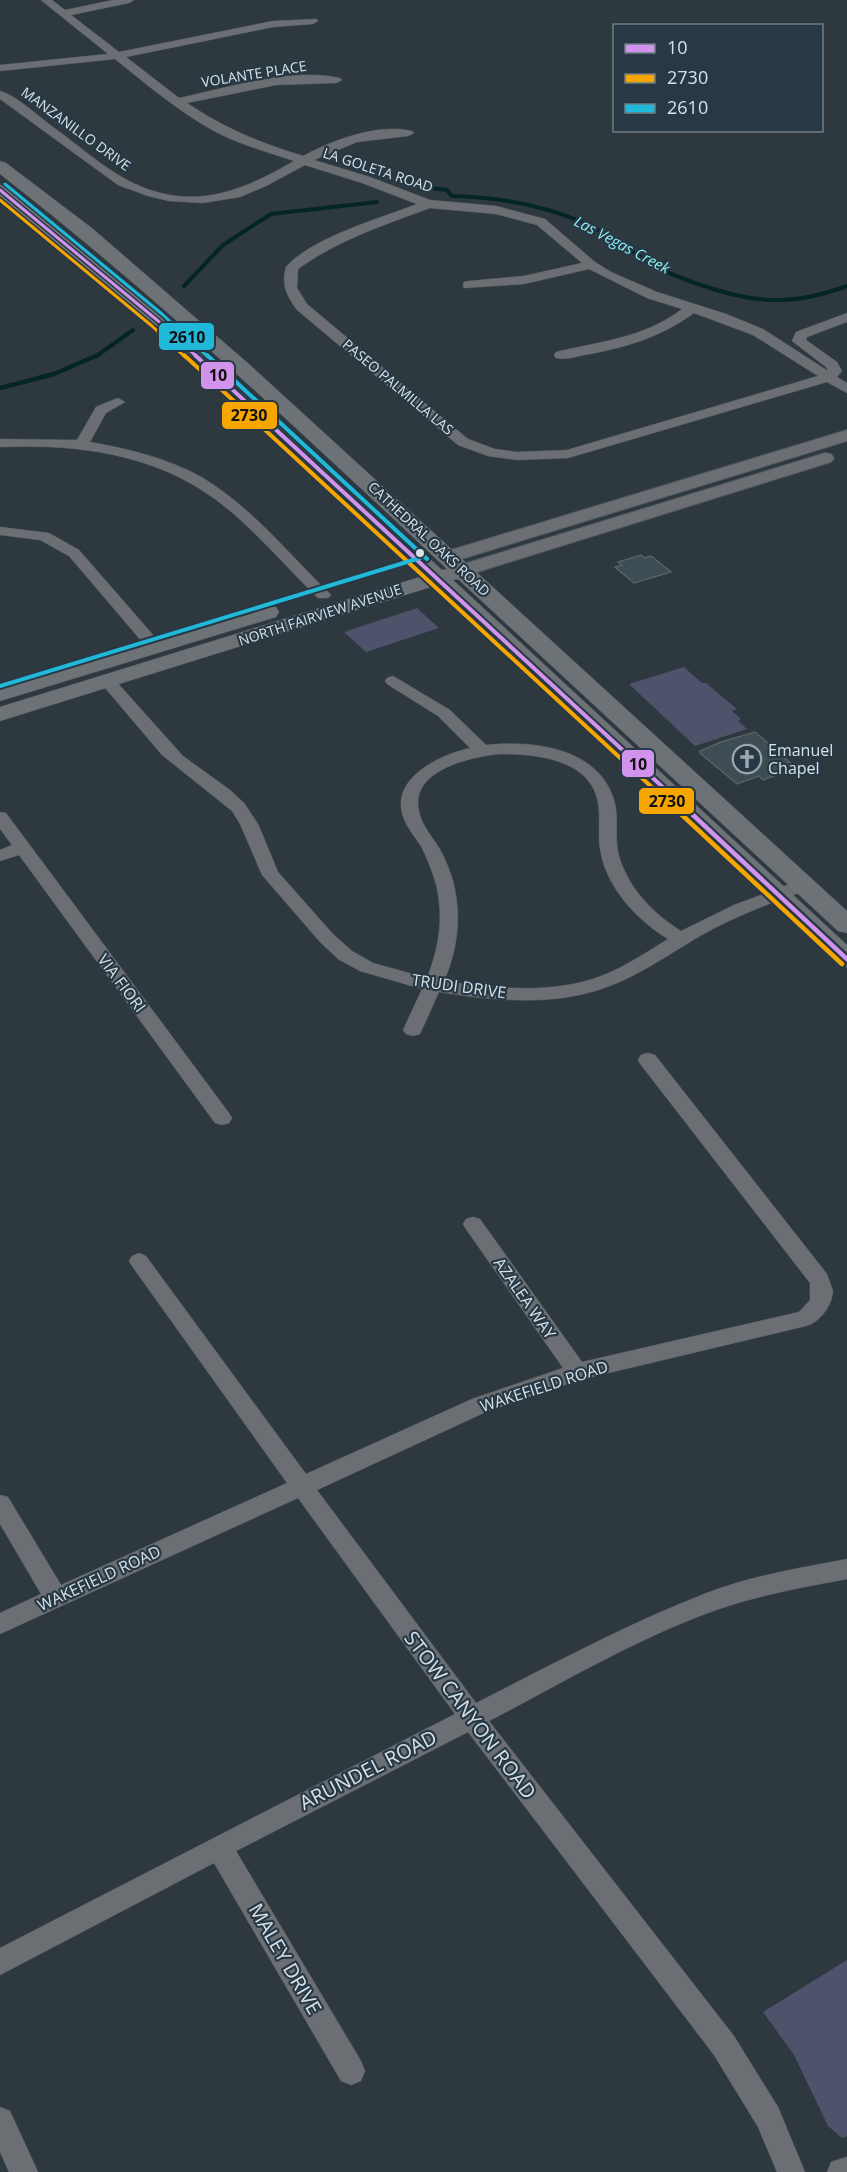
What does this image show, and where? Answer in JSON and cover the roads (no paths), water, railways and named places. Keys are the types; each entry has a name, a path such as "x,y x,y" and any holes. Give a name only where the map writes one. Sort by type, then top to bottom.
{"main road":[{"name":"CATHEDRAL OAKS ROAD","path":"0,166 87,233 225,354 847,925"},
{"name":"CATHEDRAL OAKS ROAD","path":"0,190 157,320 847,959"},
{"name":"NORTH FAIRVIEW AVENUE","path":"0,694 322,595 456,564"},
{"name":"NORTH FAIRVIEW AVENUE","path":"0,714 108,682 430,571"}],"street":[{"name":"LA GOLETA ROAD","path":"46,0 196,116 236,137 304,162 366,180 429,204 496,210 541,222 591,265 628,285 758,332 847,389"},
{"path":"63,13 129,0"},
{"path":"0,68 118,56 273,24 313,21"},
{"name":"VOLANTE PLACE","path":"177,102 300,79 336,80"},
{"name":"MANZANILLO DRIVE","path":"0,94 122,182 154,195 189,199 230,196 249,189 340,143 376,135 408,133"},
{"name":"PASEO PALMILLA LAS","path":"429,204 342,237 311,252 292,267 289,285 293,296 302,307 463,442 493,453 517,456 568,454 829,377"},
{"path":"469,285 524,280 591,265"},
{"path":"561,355 604,347 643,336 666,327 692,308"},
{"path":"829,377 835,370 832,365 799,341 801,335 847,317"},
{"path":"81,445 100,410 118,402"},
{"name":"NORTH FAIRVIEW AVENUE","path":"456,564 847,435"},
{"path":"0,443 81,445 134,455 181,473 202,484 237,511 322,595"},
{"name":"NORTH FAIRVIEW AVENUE","path":"456,564 847,452"},
{"path":"0,531 25,532 44,536 74,553 155,647"},
{"path":"393,681 444,712 480,749"},
{"name":"TRUDI DRIVE","path":"108,682 177,761 217,788 237,806 252,826 270,874 345,956 368,968 433,985 507,993 548,992 585,987 634,968 681,939 778,894 804,885"},
{"path":"413,1030 448,944 449,918 447,893 440,869 413,821 409,808 412,789 436,766 451,758 480,749 534,748 558,755 591,774 599,784 606,800 607,843 614,869 630,894 650,918 681,939"},
{"name":"VIA FIORI","path":"0,817 222,1118"},
{"path":"0,856 21,848"},
{"name":"WAKEFIELD ROAD","path":"0,1624 480,1405 577,1372 806,1317 820,1305 823,1289 820,1280 648,1060"},
{"name":"AZALEA WAY","path":"473,1224 577,1372"},
{"name":"STOW CANYON ROAD","path":"139,1261 300,1486 471,1717 732,2054 757,2093 778,2135 791,2172"},
{"path":"0,1504 56,1598"},
{"name":"ARUNDEL ROAD","path":"0,1962 219,1846 629,1637 713,1601 784,1581 847,1569"},
{"name":"MALEY DRIVE","path":"219,1846 351,2071"},
{"path":"0,2121 24,2172"},
{"path":"841,2172 847,2170"}],"waterway":[{"name":"Las Vegas Creek","path":"431,188 447,190 452,196 505,200 556,212 597,229 651,264 675,276 739,296 774,300 791,299 809,297 847,286"},
{"name":"Las Vegas Creek","path":"184,286 223,245 271,214 377,202"},
{"name":"Las Vegas Creek","path":"98,355 133,330"},
{"name":"Las Vegas Creek","path":"0,388 54,374 98,355"}],"place":[{"name":"Emanuel Chapel","path":"747,759"}]}
